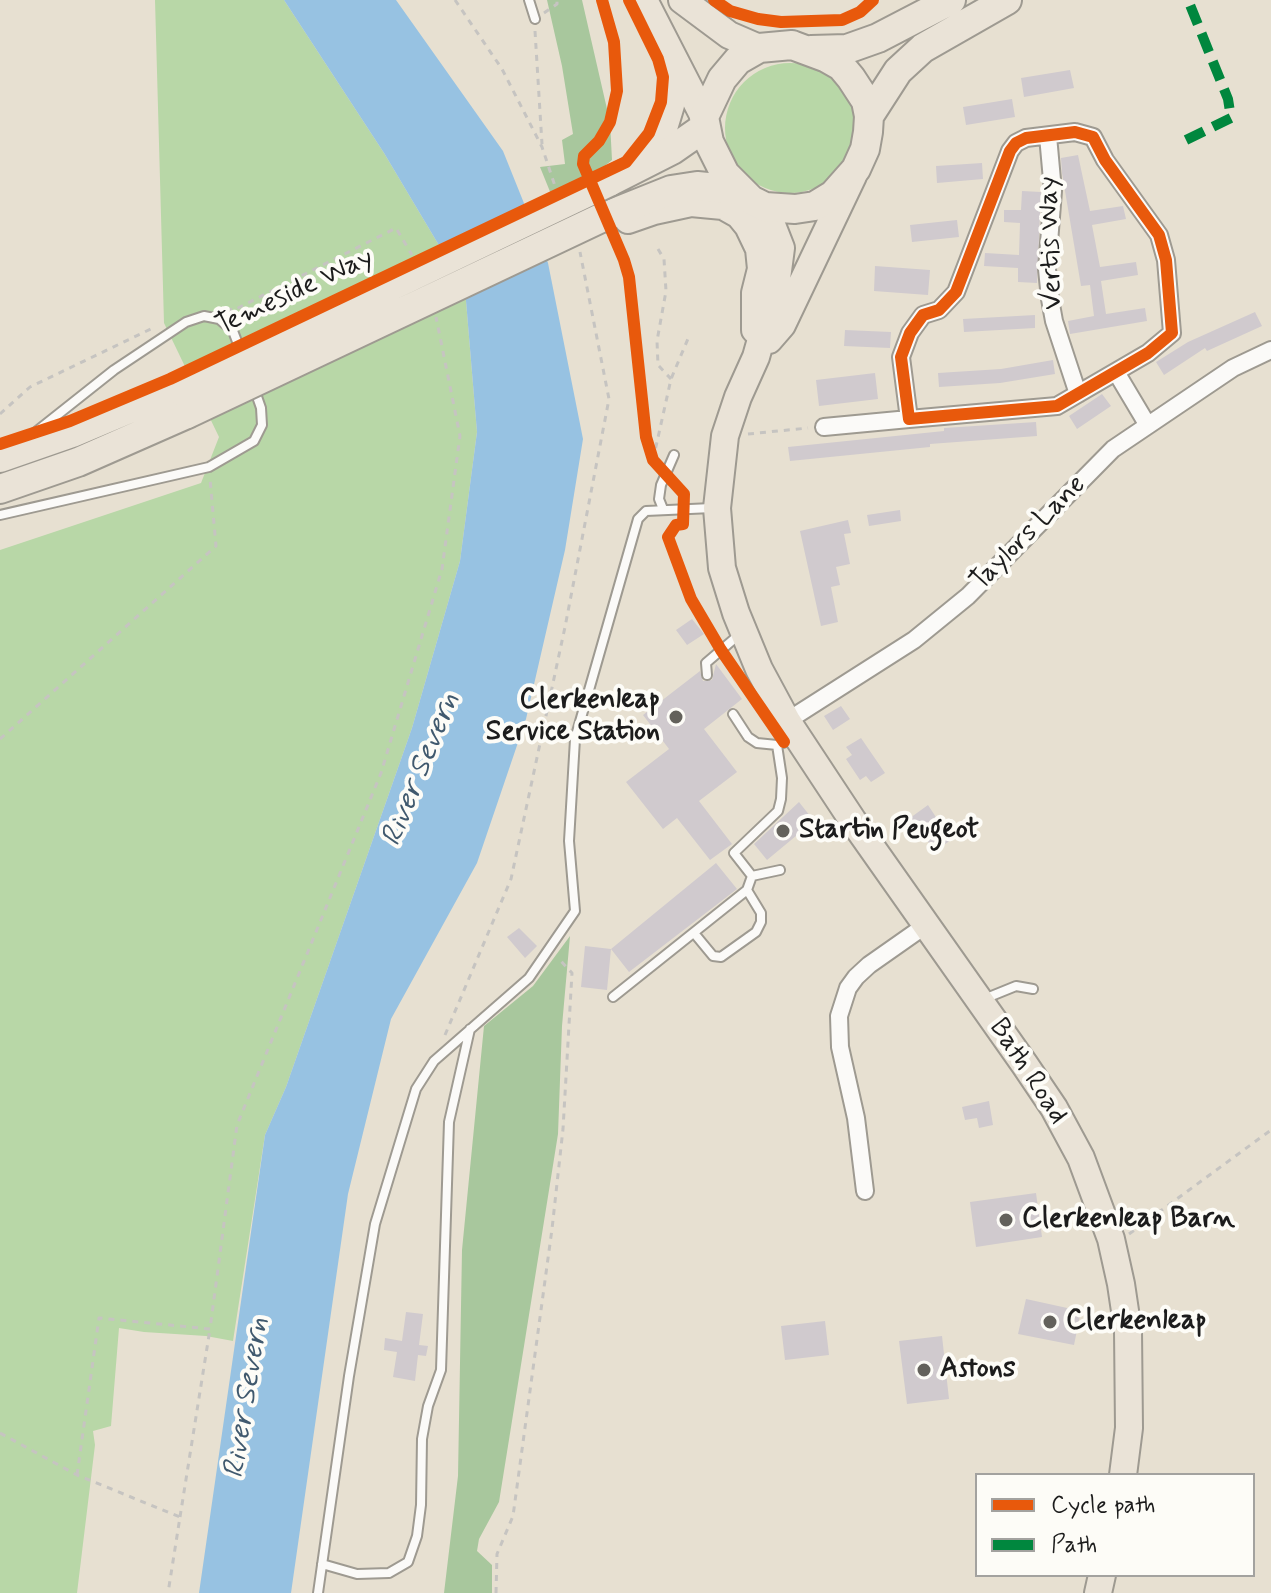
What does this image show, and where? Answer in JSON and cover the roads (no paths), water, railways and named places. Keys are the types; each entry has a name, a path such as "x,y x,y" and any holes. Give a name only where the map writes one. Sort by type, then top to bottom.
{"highway":[{"path":"810,50 847,49 878,38 951,0"},
{"path":"869,116 898,71 923,48 1007,0"},
{"path":"792,45 810,50 841,66 860,88 869,116 865,149 856,169 833,195 815,206 795,209 765,207 739,190 725,174 709,142 704,122 722,79 738,60 759,48 792,45"},
{"name":"Temeside Way","path":"0,489 78,462 182,401 672,150 704,122"},
{"name":"Temeside Way","path":"3,457 182,401 603,223 671,190 697,186 739,190"}],"main road":[{"path":"644,0 704,122"},
{"path":"682,0 729,35 759,48"},
{"path":"643,165 665,125 677,65"},
{"path":"756,357 782,325 856,169"},
{"path":"603,223 691,203 723,206 739,215 759,249 761,269 755,293 756,357"},
{"path":"756,357 776,286 781,248 765,207"},
{"name":"Bath Road","path":"756,357 725,436 717,508 722,568 743,631 788,734 980,1000 1054,1108 1081,1158 1111,1239 1128,1331 1129,1428 1123,1473"}],"street":[{"path":"824,427 1057,406 1148,353 1172,333 1166,260 1159,235 1105,160 1093,137 1075,132 1026,138 1016,143 1010,151 956,292 939,310 923,315 910,333 901,357 909,419"},
{"name":"Vertis Way","path":"1048,136 1053,191 1047,269 1050,299 1078,394"},
{"name":"Taylors Lane","path":"788,734 968,596 1113,449 1233,368 1271,350"},
{"path":"1116,372 1147,424"},
{"path":"865,1191 856,1118 840,1047 839,1016 848,988 856,977 926,925"}],"lane":[{"path":"529,0 535,19"},
{"path":"0,515 209,467 254,441 262,425 261,408 233,331 219,319 204,316 186,322 152,343 3,457"},
{"path":"663,509 659,499 674,455"},
{"path":"318,1593 349,1376 375,1224 416,1089 434,1061 529,978 575,911 569,841 575,739 638,519 646,511 717,508"},
{"path":"707,675 706,663 743,631"},
{"path":"733,714 748,737 757,743 788,734 778,811 734,853 752,876"},
{"path":"752,876 780,870"},
{"path":"613,997 747,890 752,876"},
{"path":"694,933 713,956 721,957 756,932 761,913 747,890"},
{"path":"980,1000 1016,986 1033,989"},
{"path":"322,1564 357,1574 389,1573 408,1562 417,1536 422,1439 428,1406 441,1370 449,1122 470,1029"}],"water":[{"name":"River Severn","path":"284,0 396,0 503,151 548,263 583,439 565,550 526,719 477,863 391,1019 348,1194 291,1593 199,1593 265,1135 286,1087 412,728 460,561 477,432 465,289 384,153"}],"place":[{"name":"Clerkenleap Service Station","path":"676,717"},
{"name":"Startin Peugeot","path":"783,831"},
{"name":"Clerkenleap Barn","path":"1006,1220"},
{"name":"Clerkenleap","path":"1050,1322"},
{"name":"Astons","path":"924,1370"}]}
